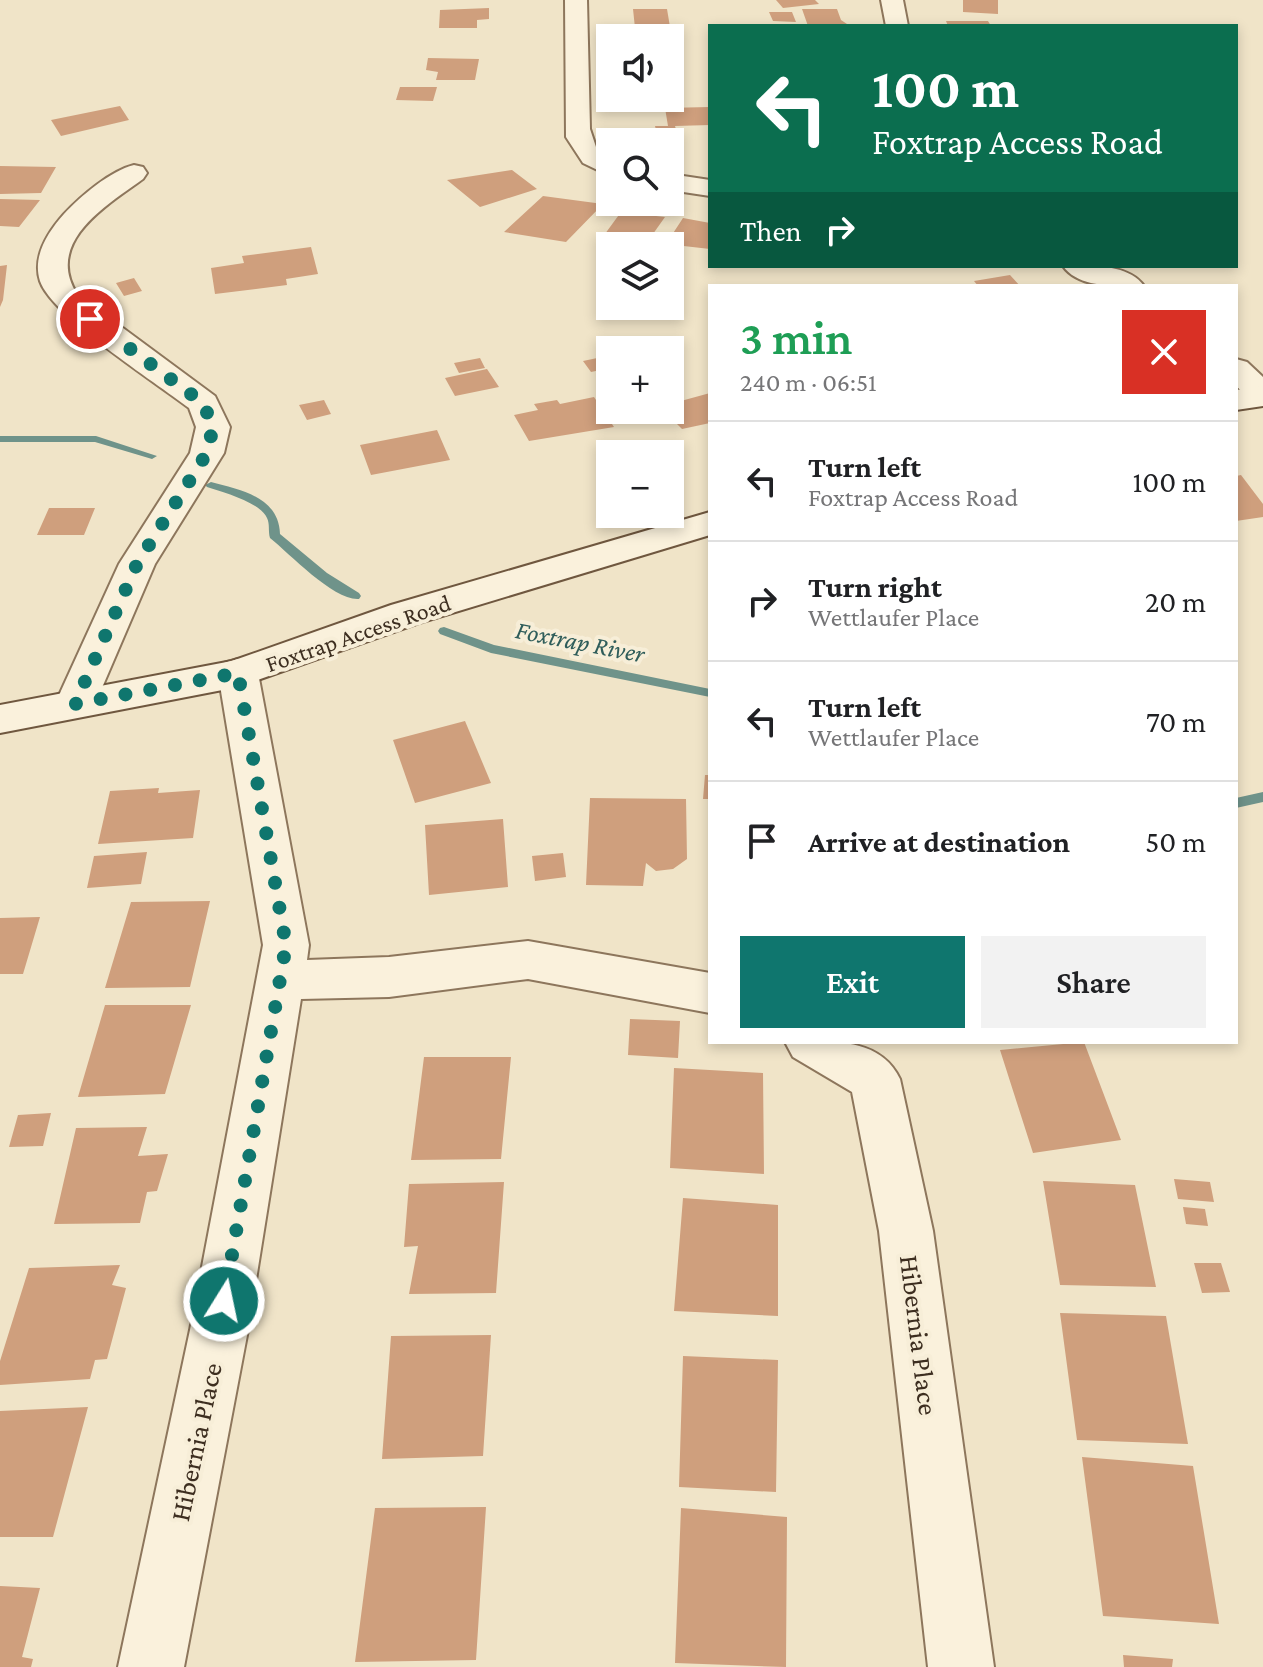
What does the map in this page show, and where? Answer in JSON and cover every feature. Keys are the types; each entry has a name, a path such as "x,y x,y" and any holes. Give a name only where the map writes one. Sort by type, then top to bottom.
{"street":[{"path":"576,0 577,129 581,145 596,161"},
{"path":"892,0 897,24"},
{"path":"75,704 137,564 207,453 213,427 203,403 66,300 54,280 52,259 60,238 84,211 134,173"},
{"path":"684,184 708,188"},
{"path":"1083,268 1124,284"},
{"path":"1238,371 1263,395"},
{"path":"1238,400 1263,395"},
{"name":"Foxtrap Access Road","path":"0,719 238,673 405,614 708,524"},
{"name":"Hibernia Place","path":"151,1667 219,1330 286,945 238,673"},
{"path":"280,980 389,977 528,960 708,993"},
{"name":"Hibernia Place","path":"814,1044 875,1079 906,1231 961,1667"}],"building":[{"path":"776,0 815,0 819,4 783,8"},
{"path":"963,0 998,0 998,14 963,12"},
{"path":"489,8 489,19 477,20 477,28 439,28 440,10"},
{"path":"633,9 667,9 670,24 635,24"},
{"path":"802,9 837,9 841,20 847,24 807,24"},
{"path":"769,12 792,12 796,22 773,21"},
{"path":"946,21 988,21 990,24 947,24"},
{"path":"428,58 479,59 475,80 436,80 438,72 426,70"},
{"path":"400,87 437,87 433,101 396,100"},
{"path":"120,106 129,120 61,136 51,120"},
{"path":"708,107 708,125 676,128 655,126 668,126 666,112"},
{"path":"0,166 56,167 41,193 0,194"},
{"path":"512,170 537,189 480,207 447,180"},
{"path":"543,196 596,203 596,211 566,242 504,232"},
{"path":"0,199 40,200 19,227 0,226"},
{"path":"618,216 665,217 654,232 606,232"},
{"path":"683,218 708,223 708,249 684,246 684,232 674,232"},
{"path":"311,247 318,274 286,279 287,285 215,294 211,268 244,263 242,256"},
{"path":"7,265 3,300 0,307 0,266"},
{"path":"1010,275 1018,284 976,284 974,281"},
{"path":"134,278 142,291 124,296 116,283"},
{"path":"480,358 485,368 459,373 454,363"},
{"path":"596,358 596,371 591,372 583,361"},
{"path":"487,369 499,387 455,396 445,378"},
{"path":"708,394 708,423 682,429 677,424 684,424 684,400"},
{"path":"594,397 596,424 612,424 614,427 529,441 514,415 538,410 534,404 557,400 560,404"},
{"path":"324,400 331,414 307,420 299,405"},
{"path":"437,430 450,460 371,475 360,445"},
{"path":"1241,475 1263,504 1263,517 1238,521 1238,476"},
{"path":"49,508 95,508 84,535 37,535"},
{"path":"465,721 491,783 415,803 393,740"},
{"path":"705,775 708,775 708,799 703,799"},
{"path":"159,788 158,793 200,790 193,838 98,844 110,791"},
{"path":"590,798 686,799 687,859 673,869 656,871 646,863 643,886 586,885"},
{"path":"503,819 508,887 429,895 425,825"},
{"path":"147,852 141,884 87,888 94,856"},
{"path":"563,853 566,877 535,881 532,856"},
{"path":"210,901 190,987 105,988 131,902"},
{"path":"40,917 23,974 0,974 0,918"},
{"path":"105,1005 191,1005 165,1094 78,1097"},
{"path":"630,1019 680,1021 678,1058 628,1055"},
{"path":"1085,1044 1121,1140 1033,1153 1000,1050"},
{"path":"424,1057 511,1057 501,1159 411,1160"},
{"path":"674,1068 763,1073 764,1174 670,1168"},
{"path":"51,1113 43,1146 9,1147 18,1115"},
{"path":"147,1127 138,1156 168,1154 157,1191 147,1192 140,1223 54,1224 76,1128"},
{"path":"1174,1179 1210,1182 1214,1202 1178,1199"},
{"path":"1043,1181 1135,1185 1156,1287 1060,1285"},
{"path":"504,1182 496,1293 409,1294 418,1246 404,1247 409,1184"},
{"path":"683,1198 778,1205 778,1316 674,1311"},
{"path":"1183,1207 1205,1209 1208,1226 1186,1224"},
{"path":"1194,1263 1221,1263 1230,1292 1202,1293"},
{"path":"120,1265 112,1285 126,1288 107,1359 95,1360 90,1379 0,1385 0,1361 29,1268"},
{"path":"1060,1313 1166,1316 1188,1444 1077,1440"},
{"path":"491,1335 483,1456 382,1459 391,1336"},
{"path":"683,1356 778,1360 776,1492 679,1487"},
{"path":"88,1407 53,1537 0,1537 0,1411"},
{"path":"1082,1457 1193,1466 1219,1624 1103,1616"},
{"path":"486,1507 476,1660 355,1662 375,1508"},
{"path":"681,1508 787,1517 786,1667 675,1663"},
{"path":"0,1586 40,1588 22,1657 33,1659 31,1667 0,1667"},
{"path":"1123,1655 1173,1659 1172,1667 1124,1667"}],"waterway":[{"name":"Foxtrap River","path":"0,439 96,439 152,456"},
{"name":"Foxtrap River","path":"211,485 261,505 273,518 274,535 323,576 355,596"},
{"name":"Foxtrap River","path":"444,631 491,649 708,693"},
{"name":"Foxtrap River","path":"1238,803 1263,797"}],"route":[{"path":"90,319 203,403 213,427 207,453 137,564 75,704 238,673 286,945 224,1301"}]}
